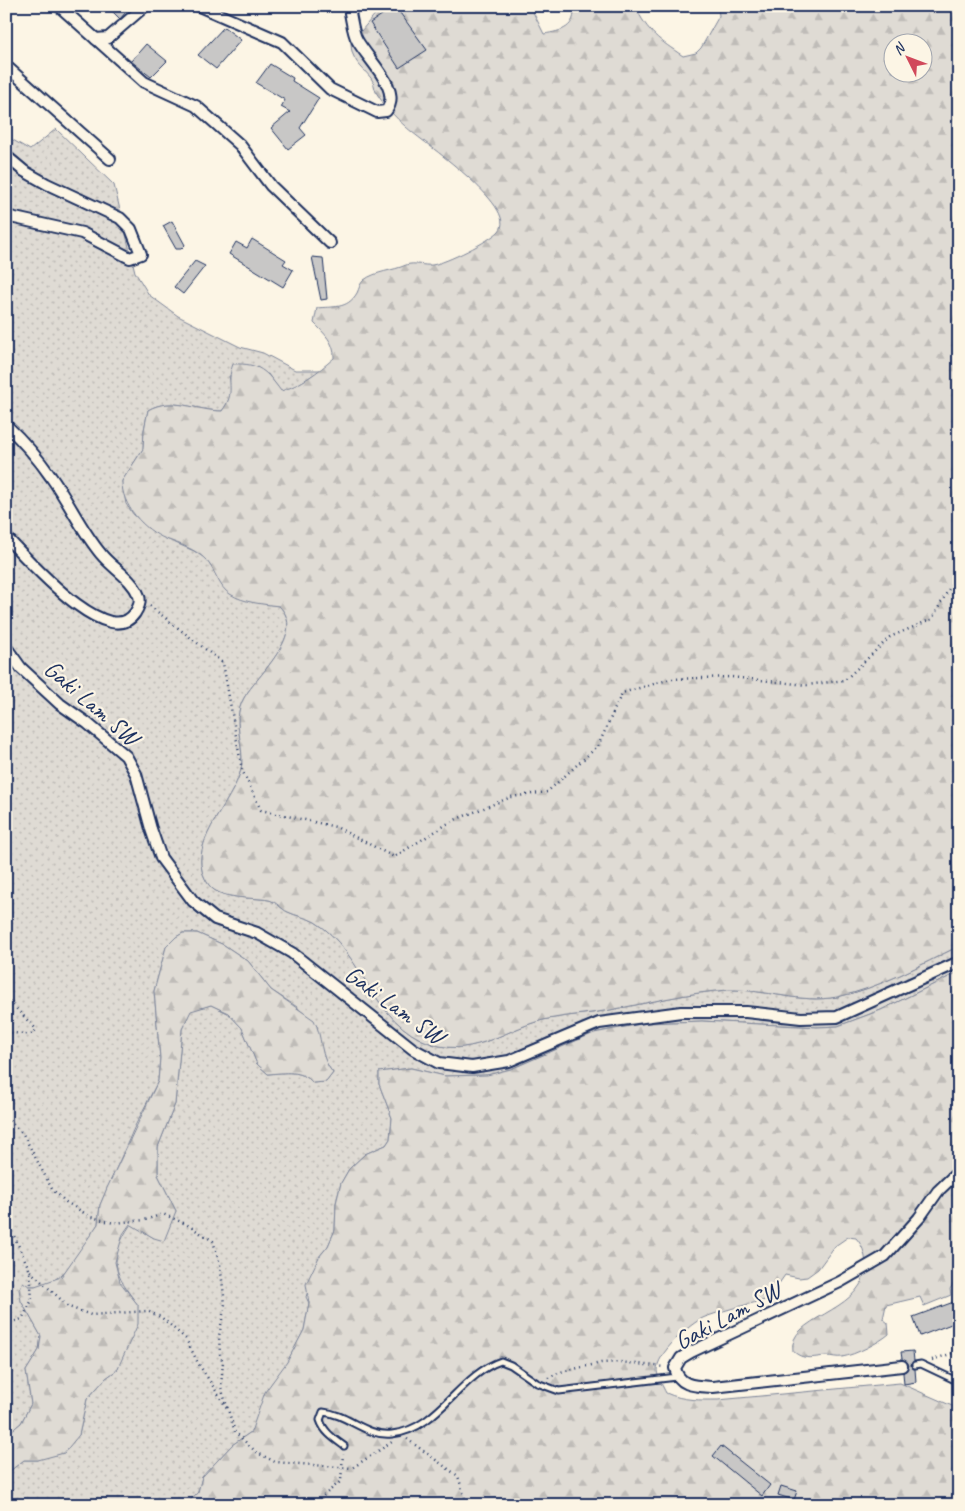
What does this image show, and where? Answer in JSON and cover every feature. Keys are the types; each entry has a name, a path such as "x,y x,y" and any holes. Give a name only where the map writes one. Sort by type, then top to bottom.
{"street":[{"path":"59,6 144,82 196,106 240,145 271,186 330,243"},
{"path":"96,39 108,38 145,6"},
{"path":"198,6 282,42 330,89 377,112 386,111 392,104 392,92 356,39 350,14 354,6"},
{"path":"6,66 110,160"},
{"path":"6,156 24,171 47,184 120,218 131,229 141,254 130,258 82,233 6,216"},
{"path":"6,425 41,463 75,518 101,554 133,586 139,597 140,606 132,618 112,623 96,618 60,590 6,537"},
{"name":"Gaki Lam SW","path":"6,647 21,668 60,704 87,723 126,756 136,774 161,858 193,901 215,919 256,933 292,953 413,1049 439,1063 472,1067 510,1061 599,1023 681,1012 746,1012 801,1018 837,1017 883,998 959,962"},
{"name":"Gaki Lam SW","path":"902,1366 713,1387 686,1384 676,1372 682,1358 691,1352 840,1282 885,1256 919,1218 938,1191 959,1171"}],"lane":[{"path":"344,1446 329,1436 322,1425 320,1420 323,1412 335,1413 374,1433 398,1432 419,1425 490,1365 501,1361 511,1365 537,1384 559,1391 676,1372"},
{"path":"914,1364 921,1364 959,1382"}],"path":[{"path":"139,597 223,663 242,770 261,810 336,827 394,857 452,821 511,797 548,792 598,746 622,693 671,679 731,677 807,685 846,680 890,637 932,619 959,571"},
{"path":"6,998 36,1029 34,1033 29,1035 15,1032 6,1033"},
{"path":"6,1117 23,1134 52,1188 66,1202 91,1217 114,1223 145,1220 163,1214 186,1224 213,1241 220,1264 225,1304 219,1336 220,1354 223,1362 221,1387 235,1432 256,1452 275,1462 352,1468 391,1444 398,1432 458,1476 467,1505"},
{"path":"6,1218 30,1271 32,1300 22,1319 6,1324"},
{"path":"30,1271 69,1307 91,1315 147,1311 172,1325 186,1339 198,1363 220,1395 231,1416"},
{"path":"921,1364 959,1351"},
{"path":"537,1384 560,1372 582,1369 601,1363 620,1362 676,1372"},
{"path":"320,1505 322,1498 341,1482 344,1446"}],"green space":[{"path":"382,6 530,6 544,34 562,30 570,24 573,19 574,6 635,6 655,35 683,56 696,53 701,48 719,16 718,6 959,6 956,47 959,52 959,946 884,982 837,997 823,999 796,998 743,990 699,993 548,1019 478,1044 448,1047 432,1044 411,1034 395,1020 381,1004 345,950 315,922 288,912 272,901 228,896 214,890 209,885 202,871 201,858 210,830 239,776 242,757 238,728 240,708 250,689 277,654 288,629 286,617 279,606 247,601 230,594 202,556 158,535 135,516 125,499 122,481 143,449 148,410 166,404 175,404 222,411 229,398 233,364 250,365 262,370 281,391 302,382 334,358 331,343 314,323 317,308 344,305 357,293 363,281 374,275 409,264 432,265 457,256 478,246 499,231 502,220 483,191 406,127 382,101 376,92 371,78 360,66 351,49 351,43"},
{"path":"56,129 114,185 135,272 149,295 178,316 240,347 263,353 295,370 321,370 294,387 281,392 268,374 229,376 230,395 222,411 175,404 157,406 148,410 143,449 122,481 126,504 134,515 164,538 194,551 206,559 218,577 248,601 279,606 286,617 288,629 284,641 277,654 244,698 240,708 238,728 242,757 239,776 204,844 201,858 202,871 209,885 214,890 228,896 269,900 288,912 315,922 345,950 381,1004 395,1020 411,1034 432,1044 448,1047 463,1047 477,1044 548,1019 699,993 743,990 796,998 823,999 837,997 884,982 959,946 959,972 881,1010 838,1026 817,1027 702,1021 645,1023 594,1033 511,1069 487,1075 445,1076 411,1068 379,1072 379,1084 392,1118 390,1139 386,1145 365,1154 349,1169 341,1183 336,1203 335,1230 328,1246 319,1257 306,1297 309,1303 304,1330 251,1432 232,1445 202,1477 198,1492 186,1505 6,1505 6,1474 24,1460 38,1460 79,1435 87,1399 106,1378 117,1370 138,1305 123,1284 116,1266 116,1257 123,1236 131,1224 154,1238 176,1211 158,1175 158,1147 175,1104 182,1029 191,1010 211,1005 228,1013 242,1028 257,1064 268,1074 298,1074 313,1083 326,1082 333,1073 324,1057 317,1026 297,1007 271,990 248,961 224,945 197,933 183,933 166,947 154,991 160,1058 158,1081 135,1126 100,1205 98,1224 74,1260 60,1276 51,1282 29,1286 21,1301 41,1336 39,1350 26,1371 31,1404 21,1423 10,1432 6,1432 6,136 30,150"},
{"path":"183,933 197,933 224,945 248,961 271,990 314,1020 325,1060 333,1073 326,1082 313,1083 298,1074 268,1074 257,1064 242,1028 228,1013 211,1005 191,1011 182,1029 175,1104 158,1147 158,1175 176,1211 164,1241 154,1238 130,1224 123,1234 115,1262 120,1282 138,1305 138,1324 117,1370 106,1378 87,1399 79,1435 64,1453 38,1460 24,1460 6,1474 6,1432 10,1432 21,1423 31,1404 26,1371 39,1350 41,1336 21,1301 19,1289 23,1282 29,1286 35,1286 61,1277 98,1224 100,1205 107,1188 158,1081 160,1058 154,991 166,947"},
{"path":"959,972 959,1275 950,1289 951,1295 924,1306 920,1297 886,1305 883,1319 888,1323 889,1334 854,1354 840,1357 809,1358 797,1354 793,1351 794,1340 801,1330 838,1306 860,1285 865,1271 864,1253 856,1238 848,1237 835,1246 818,1269 807,1277 799,1278 785,1275 771,1295 765,1300 712,1314 699,1320 683,1332 668,1348 658,1364 657,1371 666,1393 686,1399 718,1400 900,1383 959,1409 959,1505 186,1505 198,1492 202,1477 232,1445 251,1432 265,1392 287,1362 304,1330 309,1303 306,1284 335,1230 336,1203 341,1183 349,1169 365,1154 386,1145 390,1139 392,1118 379,1084 379,1072 411,1068 445,1076 487,1075 511,1069 594,1033 646,1023 702,1021 817,1027 838,1026 881,1010"}],"building":[{"path":"107,6 131,6 120,19"},
{"path":"395,6 427,50 399,68 370,23"},
{"path":"224,27 241,40 216,69 198,55"},
{"path":"146,44 167,61 151,77 131,61"},
{"path":"270,64 293,78 292,81 319,98 300,128 306,135 288,149 271,128 290,112 281,107 285,100 256,83"},
{"path":"172,221 185,245 181,249 176,249 163,226"},
{"path":"252,239 286,260 283,264 293,270 283,287 229,254 236,242 247,248"},
{"path":"312,257 323,258 327,299 321,300"},
{"path":"195,261 205,266 183,294 174,287"},
{"path":"959,1300 959,1321 920,1336 913,1317"},
{"path":"913,1351 914,1361 911,1365 915,1369 916,1382 904,1384 903,1373 909,1366 902,1359 901,1352"},
{"path":"721,1446 770,1485 762,1496 713,1456"},
{"path":"781,1486 797,1491 794,1500 778,1495"}]}
